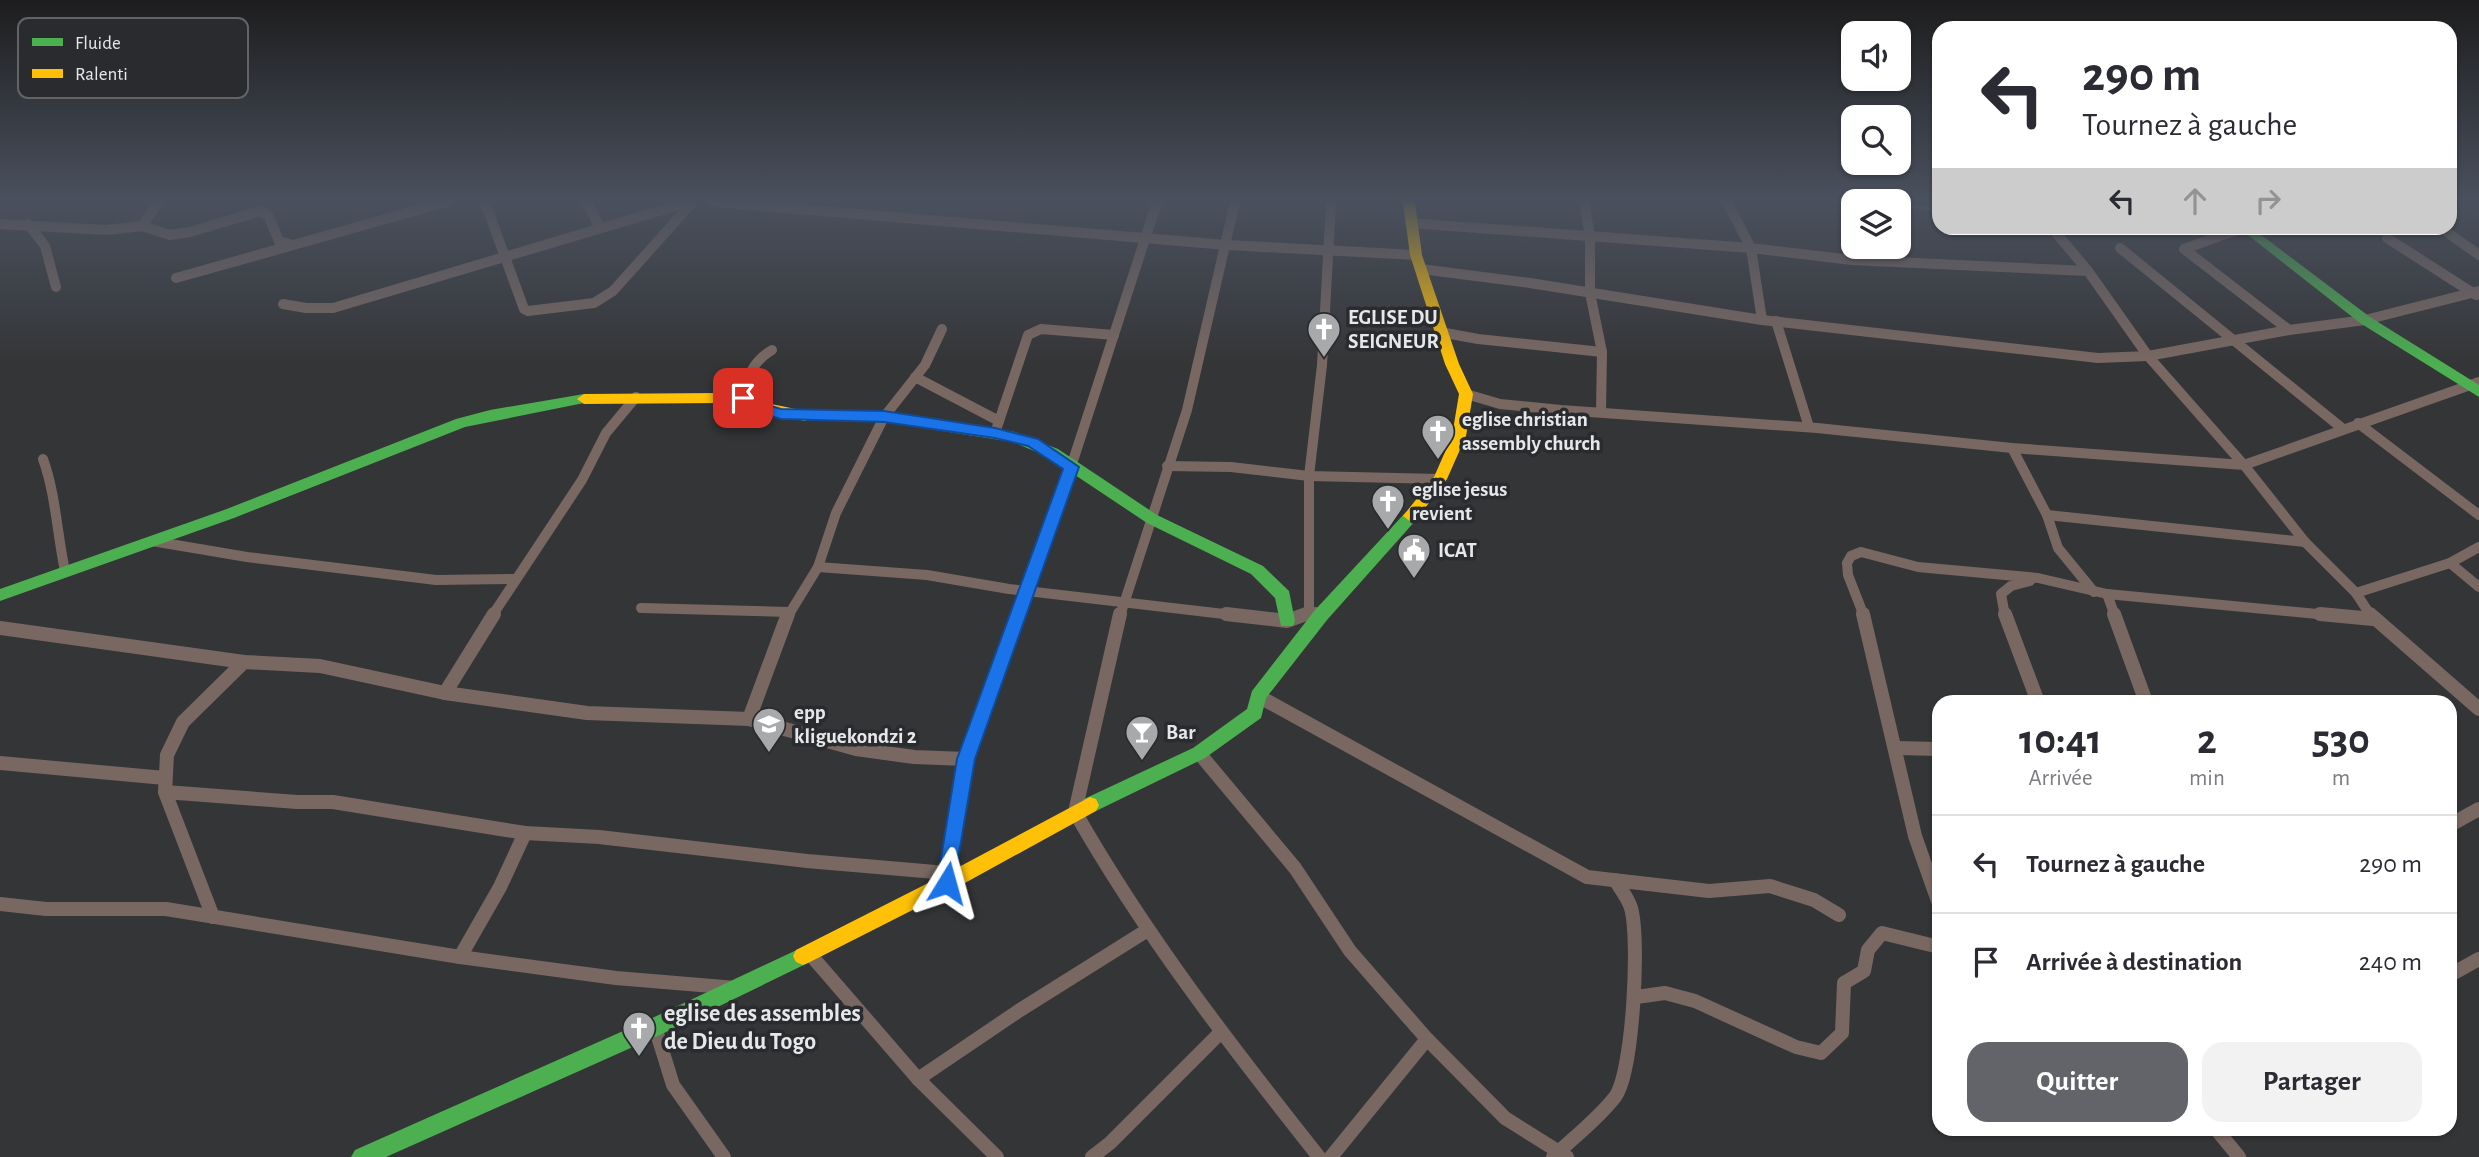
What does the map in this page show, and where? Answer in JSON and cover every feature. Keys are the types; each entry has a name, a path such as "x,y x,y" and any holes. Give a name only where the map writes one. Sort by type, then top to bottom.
{"street":[{"path":"48,256 56,287"},
{"path":"176,278 248,256"},
{"path":"283,304 306,308 333,308 437,275 511,256"},
{"path":"505,258 524,309 534,311 594,303 613,291 644,256"},
{"path":"947,878 966,759 1071,467 1141,256"},
{"path":"1224,256 1187,410 1123,603 1075,812 1110,877 1146,932 1220,1033 1319,1157"},
{"path":"1315,614 1309,476 1322,365 1327,256"},
{"path":"1368,256 1762,320 2098,358 2148,356 2289,330 2365,320 2477,293"},
{"path":"1417,256 1460,386 1466,394 1500,404 1809,427 2012,448 2244,465 2358,423 2476,386"},
{"path":"1590,256 1590,293 1602,352 1601,412"},
{"path":"1752,256 1762,320"},
{"path":"1818,256 1852,260 2088,271"},
{"path":"2075,256 2148,356 2244,465 2305,542 2356,593 2373,619 2479,709"},
{"path":"2130,256 2343,429"},
{"path":"2193,256 2289,330"},
{"path":"2279,256 2365,320 2476,386"},
{"path":"2416,256 2477,293"},
{"path":"1776,321 1809,427"},
{"path":"749,719 789,612 818,567 836,513 884,416 925,365 942,329"},
{"path":"997,427 1027,335 1032,331 1041,329 1114,335"},
{"path":"1440,332 1602,352"},
{"path":"749,405 743,398 746,379 755,362 772,350"},
{"path":"915,377 997,427 1033,442 1152,519 1257,570 1283,595 1287,621"},
{"path":"362,1157 738,988 1075,812 1199,753 1255,713 1258,696 1315,614 1419,507 1440,479 1459,436 1466,394"},
{"path":"0,595 229,514 461,423 560,402 636,397 719,398 796,416 884,416 997,427"},
{"path":"445,693 515,579 582,480 606,433 636,397"},
{"path":"2358,423 2479,515"},
{"path":"2012,448 2047,515 2058,548 2101,593 2143,695"},
{"path":"43,459 52,484 55,522 65,571"},
{"path":"1167,466 1231,467 1309,476 1440,479"},
{"path":"2047,515 2305,542"},
{"path":"152,541 247,557 436,580 515,579"},
{"path":"2356,593 2450,563 2479,547"},
{"path":"1932,884 1915,836 1864,616 1848,575 1847,563 1851,556 1861,552 1870,553 1918,567 2038,578 2101,593 2373,619"},
{"path":"2450,563 2479,587"},
{"path":"818,567 927,575 1026,591 1287,621 1315,614"},
{"path":"2035,695 2001,594 2011,586 2038,578"},
{"path":"641,608 789,612"},
{"path":"0,628 244,662 320,666 445,693 587,713 749,719 856,749 914,757 966,759"},
{"path":"212,917 165,785 167,755 183,722 244,662"},
{"path":"1258,696 1587,877 1709,891 1770,886 1814,900 1839,915"},
{"path":"1896,748 1932,749"},
{"path":"1199,753 1295,868 1350,951 1427,1039 1505,1118 1559,1155 1616,1096 1626,1064 1629,1029 1636,997 1631,907 1615,880"},
{"path":"0,763 297,802 333,802 525,834 599,837 947,878"},
{"path":"2457,821 2479,809"},
{"path":"460,957 500,887 525,834"},
{"path":"0,904 46,909 166,909 460,957 615,978 738,988"},
{"path":"918,1079 1020,1010 1146,932"},
{"path":"1636,997 1665,993 1695,1001 1796,1047 1821,1054 1842,1033 1844,1008 1841,993 1844,983 1864,971 1867,950 1873,940 1882,933 1932,945"},
{"path":"809,953 918,1079 997,1157"},
{"path":"2457,971 2479,959"},
{"path":"655,1027 673,1085 723,1157"},
{"path":"1092,1157 1110,1143 1220,1033"},
{"path":"1331,1157 1427,1039"},
{"path":"2222,1136 2239,1157"}],"traffic: fast":[{"path":"2282,256 2365,320 2479,392"},
{"path":"0,595 229,514 461,423 490,415 584,399"},
{"path":"805,416 884,417 1015,437 1053,453 1152,519 1257,570 1283,595 1287,621"},
{"path":"1090,805 1199,753 1255,713 1258,696 1321,615 1411,516"},
{"path":"362,1157 655,1027 803,956"}],"traffic: slow":[{"path":"1411,516 1440,479 1459,436 1466,394 1452,364 1416,256"},
{"path":"584,399 719,398 805,416"},
{"path":"803,956 947,883 1090,805"}],"place":[{"name":"EGLISE DU SEIGNEUR","path":"1324,359"},
{"name":"eglise christian assembly church","path":"1438,461"},
{"name":"eglise jesus revient","path":"1388,531"},
{"name":"ICAT","path":"1414,580"},
{"name":"epp kliguekondzi 2","path":"769,754"},
{"name":"Bar","path":"1142,762"},
{"name":"eglise des assembles de Dieu du Togo","path":"639,1058"}],"route":[{"path":"743,398 749,405 781,414 884,416 1015,437 1033,442 1071,467 966,759 947,883"}]}
